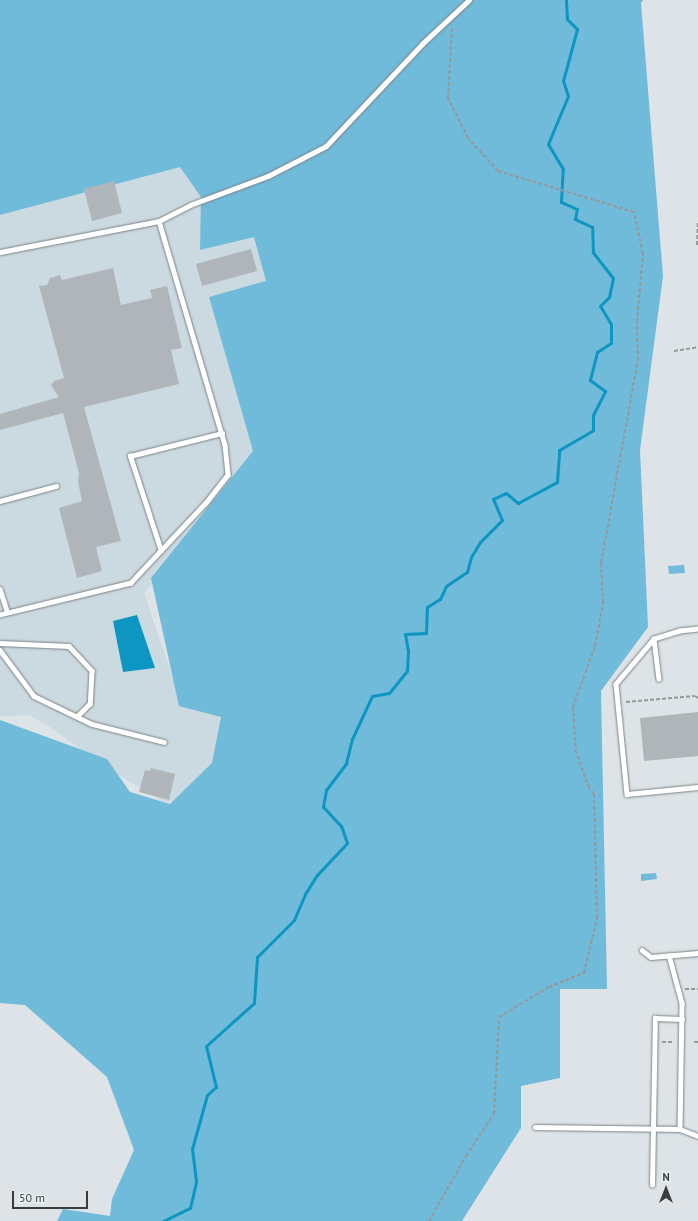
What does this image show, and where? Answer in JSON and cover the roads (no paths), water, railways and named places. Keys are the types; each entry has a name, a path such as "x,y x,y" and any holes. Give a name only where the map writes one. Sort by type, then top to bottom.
{"lane":[{"path":"0,252 159,221 190,205 268,176 326,146 422,44 469,0"},
{"path":"0,615 7,611 131,583 206,503 228,475 222,433 159,221"},
{"path":"160,552 130,456 222,433"},
{"path":"0,501 56,486"},
{"path":"0,590 7,611"},
{"path":"698,629 680,631 654,639 616,684 627,794 698,787"},
{"path":"654,639 659,679"},
{"path":"0,644 69,646 92,671 90,704 77,717"},
{"path":"0,650 34,696 92,724 164,742"},
{"path":"642,950 651,957 698,953"},
{"path":"669,956 682,1004 680,1129"},
{"path":"652,1185 655,1018 682,1019"},
{"path":"535,1127 680,1129 698,1136"}],"waterway":[{"path":"163,1221 190,1208 196,1181 192,1149 207,1095 216,1087 206,1046 254,1003 257,957 294,920 305,894 317,875 347,843 341,826 323,807 326,790 346,763 352,739 372,696 389,693 407,671 408,651 405,634 426,633 427,607 440,599 446,586 467,572 471,557 480,542 502,520 493,499 506,493 518,503 557,482 559,450 593,430 593,415 605,391 590,380 597,352 611,343 611,324 600,306 609,297 613,278 593,252 592,227 575,219 577,209 561,202 563,169 548,144 568,96 563,81 577,29 567,19 566,0"}]}
